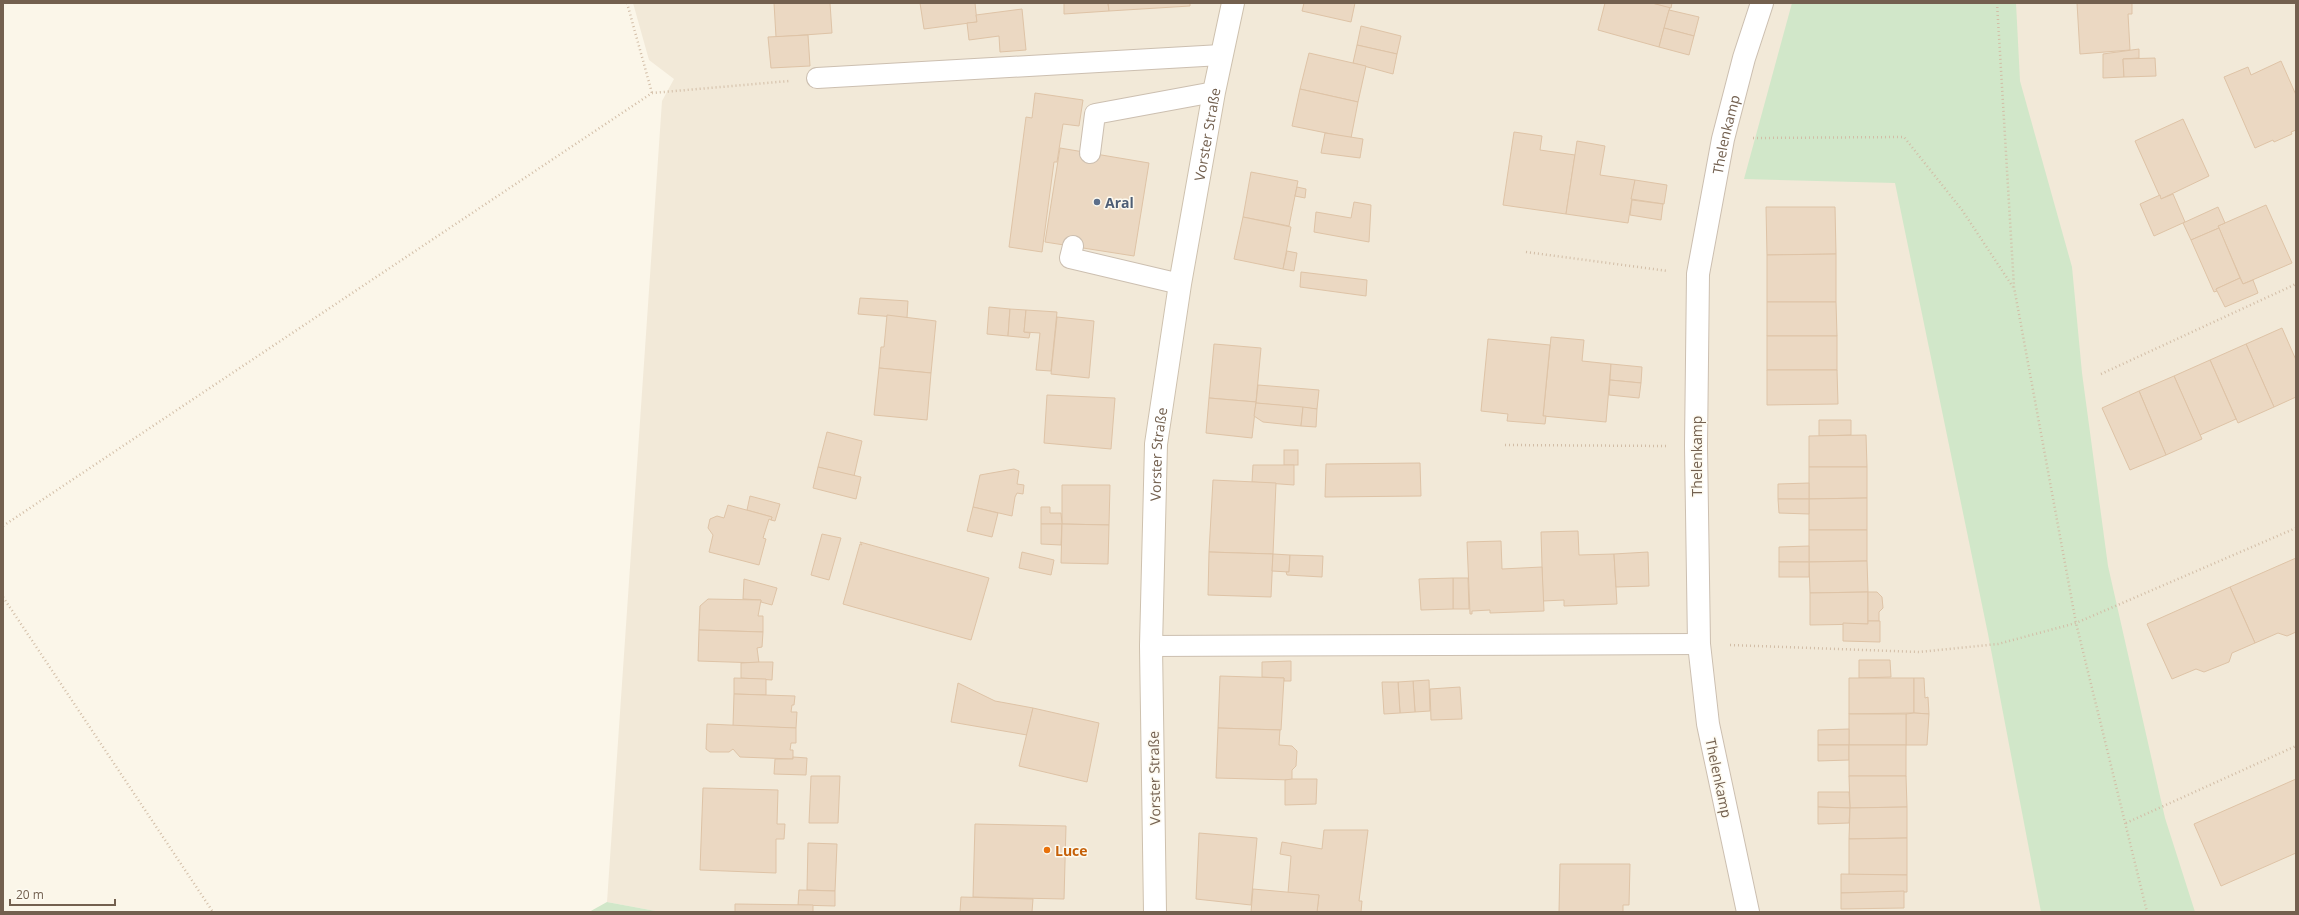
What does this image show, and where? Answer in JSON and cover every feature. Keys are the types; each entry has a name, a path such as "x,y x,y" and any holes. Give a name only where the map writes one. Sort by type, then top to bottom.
{"street":[{"name":"Vorster Straße","path":"1155,912 1151,646 1156,444 1180,284 1214,92 1233,3"},
{"name":"Thelenkamp","path":"1748,912 1708,724 1699,644 1696,446 1698,274 1723,139 1744,58 1762,3"}],"lane":[{"path":"817,78 1221,55"},
{"path":"1090,153 1095,114 1214,92"},
{"path":"1073,246 1070,258 1180,284"},
{"path":"1151,646 1699,644"}],"path":[{"path":"627,3 652,93"},
{"path":"1997,3 2014,288 2076,623 2147,912"},
{"path":"3,526 652,93 817,78"},
{"path":"1723,139 1904,137 1962,210 2014,288"},
{"path":"1526,252 1698,274"},
{"path":"2101,374 2296,284"},
{"path":"1505,445 1696,446"},
{"path":"1699,644 1919,652 1998,644 2076,623 2296,528"},
{"path":"3,597 213,912"},
{"path":"2126,823 2296,746"}],"shaded area":[{"path":"633,3 2296,3 2296,912 661,912 607,902 662,101 674,79 649,60"}],"green space":[{"path":"1792,3 2016,3 2020,81 2072,267 2082,373 2108,566 2165,818 2195,912 2041,912 1988,634 1895,183 1744,179"},
{"path":"607,902 661,912 589,912"}],"building":[{"path":"774,3 830,3 832,33 776,37"},
{"path":"920,3 975,3 977,22 924,29"},
{"path":"1064,3 1108,3 1109,11 1064,14"},
{"path":"1108,3 1190,3 1190,6 1109,11"},
{"path":"1304,3 1355,3 1351,22 1302,11"},
{"path":"1605,3 1652,3 1670,7 1659,47 1598,30"},
{"path":"1652,3 1672,3 1671,8"},
{"path":"2077,3 2132,3 2132,14 2128,14 2130,50 2080,54"},
{"path":"1022,9 1026,50 1000,52 999,36 969,40 967,23 977,22 976,15"},
{"path":"1669,10 1699,17 1694,36 1664,28"},
{"path":"1361,26 1401,36 1397,54 1357,45"},
{"path":"1664,28 1694,36 1689,55 1659,47"},
{"path":"808,35 810,66 771,68 768,37"},
{"path":"1357,45 1397,54 1393,74 1353,63"},
{"path":"2139,49 2139,58 2123,59 2124,77 2103,78 2103,54"},
{"path":"1309,53 1366,66 1358,102 1300,89"},
{"path":"2155,58 2156,76 2124,77 2123,59"},
{"path":"2281,61 2296,95 2296,130 2291,132 2292,134 2274,142 2273,140 2255,148 2224,77 2248,67 2251,75"},
{"path":"1300,89 1358,102 1351,138 1292,126"},
{"path":"1035,93 1083,100 1079,126 1063,124 1057,162 1054,162 1042,252 1009,247 1026,117 1032,118"},
{"path":"2183,119 2209,176 2161,199 2135,141"},
{"path":"1514,132 1542,136 1540,150 1575,155 1566,214 1503,205"},
{"path":"1325,133 1363,139 1360,158 1321,153"},
{"path":"1577,141 1605,146 1600,175 1635,180 1628,223 1566,214"},
{"name":"Aral","path":"1060,148 1149,163 1134,256 1045,242"},
{"path":"1251,172 1298,181 1289,226 1243,217"},
{"path":"1635,180 1667,185 1664,204 1631,199"},
{"path":"1297,187 1306,189 1305,198 1295,196"},
{"path":"2173,194 2185,222 2154,236 2140,204 2160,195 2161,199"},
{"path":"1632,200 1663,204 1661,220 1630,215"},
{"path":"1354,202 1371,205 1369,242 1314,232 1316,212 1351,218"},
{"path":"2266,205 2292,263 2243,284 2218,226"},
{"path":"1766,207 1835,207 1836,254 1767,255"},
{"path":"2218,207 2225,223 2218,226 2219,228 2191,240 2183,223"},
{"path":"1243,217 1291,227 1283,269 1234,259"},
{"path":"2219,228 2240,278 2216,289 2217,291 2214,292 2191,240"},
{"path":"1287,251 1297,253 1294,271 1283,269"},
{"path":"1836,254 1836,302 1767,302 1767,255"},
{"path":"1301,272 1367,280 1366,296 1300,287"},
{"path":"2240,278 2243,284 2253,280 2258,293 2225,307 2216,289"},
{"path":"860,298 908,301 907,318 858,314"},
{"path":"1767,302 1836,302 1837,336 1767,336"},
{"path":"989,307 1010,309 1008,336 987,334"},
{"path":"1010,309 1026,310 1024,332 1030,333 1029,338 1008,336"},
{"path":"1026,310 1057,312 1051,371 1036,370 1040,333 1024,332"},
{"path":"887,315 936,321 931,373 879,368 881,347 884,347"},
{"path":"1057,317 1094,321 1089,378 1051,374"},
{"path":"2282,328 2296,360 2296,397 2274,407 2246,344"},
{"path":"1767,336 1837,336 1837,370 1767,370"},
{"path":"1551,337 1584,340 1582,361 1611,364 1606,422 1543,416"},
{"path":"1488,339 1550,345 1543,416 1546,416 1545,424 1507,421 1508,414 1481,411"},
{"path":"1214,344 1261,348 1256,402 1209,398"},
{"path":"2246,344 2274,407 2238,423 2210,360"},
{"path":"2210,360 2236,419 2200,435 2174,376"},
{"path":"1611,364 1642,367 1641,383 1610,380"},
{"path":"879,368 931,373 927,420 874,415"},
{"path":"1767,370 1837,370 1838,404 1767,405"},
{"path":"2174,376 2202,439 2166,455 2139,391"},
{"path":"1610,380 1641,383 1639,398 1609,395"},
{"path":"1258,385 1319,390 1317,409 1256,403"},
{"path":"2139,391 2166,455 2130,470 2102,408"},
{"path":"1047,395 1115,398 1111,449 1044,443"},
{"path":"1209,398 1256,402 1252,438 1206,433"},
{"path":"1256,403 1303,407 1301,426 1263,422 1254,416"},
{"path":"1303,407 1317,409 1316,427 1301,426"},
{"path":"1819,420 1851,420 1851,435 1819,436"},
{"path":"827,432 862,441 854,476 818,467"},
{"path":"1866,435 1867,467 1809,467 1809,436"},
{"path":"1284,450 1298,450 1298,465 1284,465"},
{"path":"1420,463 1421,496 1325,497 1326,464"},
{"path":"1253,465 1294,465 1294,485 1252,482"},
{"path":"818,467 861,477 856,499 813,488"},
{"path":"1809,467 1867,467 1867,498 1809,499"},
{"path":"1014,469 1019,471 1017,484 1024,485 1023,494 1017,493 1015,497 1012,516 973,507 980,475"},
{"path":"1213,480 1276,483 1273,554 1209,552"},
{"path":"1809,483 1809,499 1778,499 1778,484"},
{"path":"1062,485 1110,485 1109,525 1062,524"},
{"path":"750,496 780,504 775,521 771,520 772,517 747,510"},
{"path":"1867,498 1867,530 1809,530 1809,499"},
{"path":"1778,499 1809,499 1809,514 1779,513"},
{"path":"728,505 772,517 771,520 769,519 763,538 766,539 759,565 709,552 713,535 708,528 710,519 717,516 724,518"},
{"path":"973,507 998,513 992,537 967,531"},
{"path":"1041,507 1050,507 1050,513 1061,513 1062,524 1041,524"},
{"path":"1041,524 1062,524 1061,545 1041,544"},
{"path":"1062,524 1109,525 1108,564 1061,563"},
{"path":"1809,530 1867,530 1867,561 1809,562"},
{"path":"1578,531 1579,555 1614,554 1617,604 1564,606 1564,600 1543,601 1541,532"},
{"path":"822,534 841,538 829,580 811,575"},
{"path":"1501,541 1502,569 1542,567 1544,611 1490,613 1490,610 1472,611 1472,614 1470,614 1467,542"},
{"path":"860,542 989,578 971,640 843,604 860,544 862,545"},
{"path":"1809,546 1809,562 1779,562 1779,547"},
{"path":"1022,552 1054,560 1051,575 1019,568"},
{"path":"1209,552 1273,554 1271,597 1208,595"},
{"path":"1648,552 1649,586 1616,587 1614,554"},
{"path":"1273,554 1290,555 1289,572 1272,571"},
{"path":"1290,555 1323,556 1322,577 1287,575 1286,572 1289,572"},
{"path":"2296,558 2296,632 2287,636 2278,633 2255,643 2230,587"},
{"path":"1867,561 1868,592 1810,593 1809,562"},
{"path":"1779,562 1809,562 1809,577 1779,577"},
{"path":"1453,578 1468,578 1469,609 1453,609"},
{"path":"1453,578 1453,609 1421,610 1419,579"},
{"path":"744,579 777,588 772,605 761,602 761,600 743,599"},
{"path":"2230,587 2255,643 2232,653 2229,662 2204,672 2196,669 2172,679 2147,624"},
{"path":"1868,592 1868,624 1810,625 1810,593"},
{"path":"1868,592 1877,592 1882,597 1883,608 1879,612 1879,621 1868,621"},
{"path":"708,599 761,600 758,616 763,616 763,632 699,630 700,606"},
{"path":"1868,621 1880,621 1880,642 1843,641 1843,623 1868,624"},
{"path":"699,630 763,632 762,647 757,648 759,663 698,661"},
{"path":"1859,660 1890,660 1891,677 1859,678"},
{"path":"1291,661 1291,681 1284,681 1284,678 1262,677 1262,662"},
{"path":"773,662 772,680 741,678 741,663"},
{"path":"1220,676 1284,678 1281,730 1218,728"},
{"path":"734,678 766,679 766,695 734,694"},
{"path":"1849,678 1914,678 1914,713 1849,714"},
{"path":"1914,678 1924,678 1925,698 1928,697 1929,714 1914,713"},
{"path":"1429,680 1430,711 1415,712 1413,681"},
{"path":"1413,681 1415,712 1400,713 1398,682"},
{"path":"1382,682 1398,682 1400,713 1384,714"},
{"path":"958,683 995,701 1033,708 1027,735 951,722"},
{"path":"1460,687 1462,719 1431,720 1430,689"},
{"path":"734,694 795,696 794,705 792,705 791,712 797,712 796,728 733,726"},
{"path":"1033,708 1099,723 1087,782 1019,766"},
{"path":"1849,714 1906,714 1906,745 1849,745"},
{"path":"1906,714 1929,714 1927,745 1906,745"},
{"path":"707,724 796,728 796,743 791,743 790,750 793,750 793,759 740,757 733,749 729,752 710,752 706,749"},
{"path":"1218,728 1280,730 1279,745 1292,746 1297,751 1296,766 1292,770 1292,780 1216,778"},
{"path":"1849,729 1849,745 1818,745 1818,730"},
{"path":"1818,745 1849,745 1849,760 1818,761"},
{"path":"1849,745 1906,745 1906,776 1849,776"},
{"path":"793,757 807,758 806,775 774,774 775,759 793,759"},
{"path":"811,776 840,776 838,823 809,823"},
{"path":"1849,776 1906,776 1907,807 1850,808"},
{"path":"1317,779 1316,804 1285,805 1285,780"},
{"path":"2296,779 2296,853 2221,886 2194,824"},
{"path":"703,788 778,790 777,824 785,824 784,839 776,839 776,873 700,870"},
{"path":"1818,792 1849,792 1850,808 1818,807"},
{"path":"1818,807 1850,808 1849,823 1818,824"},
{"path":"1907,807 1907,838 1849,839 1850,808"},
{"path":"975,824 1066,826 1064,899 973,897"},
{"path":"1324,830 1368,830 1359,901 1362,901 1361,912 1317,912 1319,895 1288,893 1291,856 1280,854 1282,842 1322,849"},
{"path":"1199,833 1257,838 1251,905 1196,899"},
{"path":"1907,838 1907,875 1849,875 1849,839"},
{"path":"808,843 837,844 835,891 807,890"},
{"path":"1560,864 1630,864 1629,905 1623,905 1623,912 1559,912"},
{"path":"1841,874 1907,875 1907,892 1841,893"},
{"path":"1253,889 1319,895 1317,912 1251,912"},
{"path":"799,890 835,891 835,906 798,905"},
{"path":"1904,891 1904,908 1841,909 1841,893"},
{"path":"961,897 1033,899 1032,912 960,912"},
{"path":"735,904 813,905 813,912 735,912"}],"place":[{"name":"Aral","path":"1097,202"},
{"name":"Luce","path":"1047,850"}]}
